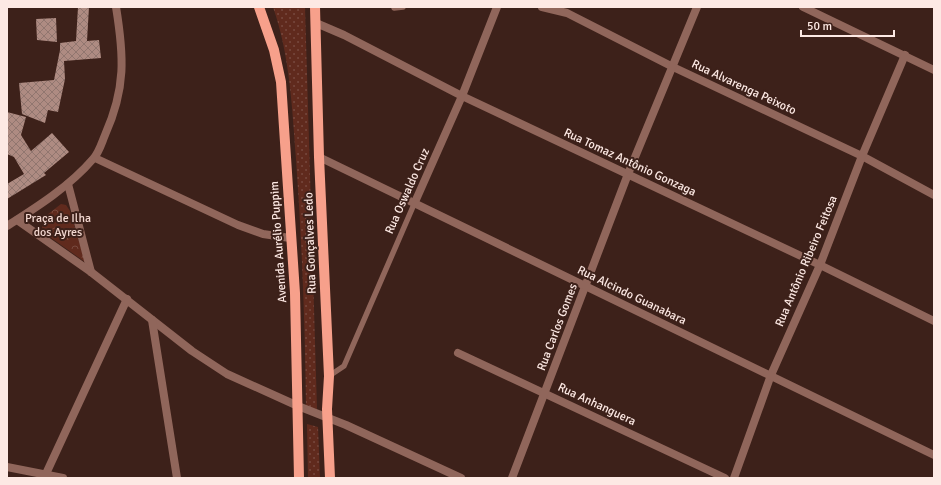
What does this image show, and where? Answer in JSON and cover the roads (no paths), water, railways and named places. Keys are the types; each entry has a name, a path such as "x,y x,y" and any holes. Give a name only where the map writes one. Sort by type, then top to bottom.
{"main road":[{"name":"Avenida Aurélio Puppim","path":"259,7 274,50 281,82 290,238 295,293 299,478"},
{"name":"Rua Gonçalves Ledo","path":"315,7 319,157 329,376 328,417 330,478"}],"street":[{"path":"7,226 68,184 94,158 113,116 122,82 121,40 116,7"},
{"name":"Rua Oswaldo Cruz","path":"415,202 462,96 497,7"},
{"name":"Rua Alvarenga Peixoto","path":"542,7 567,13 673,67 862,156 934,195"},
{"name":"Rua Carlos Gomes","path":"512,478 628,174 697,7"},
{"path":"803,7 934,70"},
{"name":"Rua Tomaz Antônio Gonzaga","path":"316,24 344,35 462,96 820,265 934,322"},
{"name":"Rua Antônio Ribeiro Feitosa","path":"734,478 771,375 820,265 862,156 905,55"},
{"name":"Rua Alcindo Guanabara","path":"319,157 415,202 934,455"},
{"path":"94,158 238,225 263,234 290,238"},
{"path":"68,184 91,272"},
{"path":"17,220 91,272 192,351 228,374 298,406 328,417 461,478"},
{"path":"46,477 127,299"},
{"path":"152,320 177,478"},
{"name":"Rua Anhanguera","path":"458,353 725,478"},
{"path":"7,467 46,477 63,478"}],"lane":[{"path":"394,8 403,7"},
{"name":"Rua Oswaldo Cruz","path":"329,376 344,366 415,202"}],"park label":[{"name":"Praça de Ilha dos Ayres","path":"58,225"}]}
